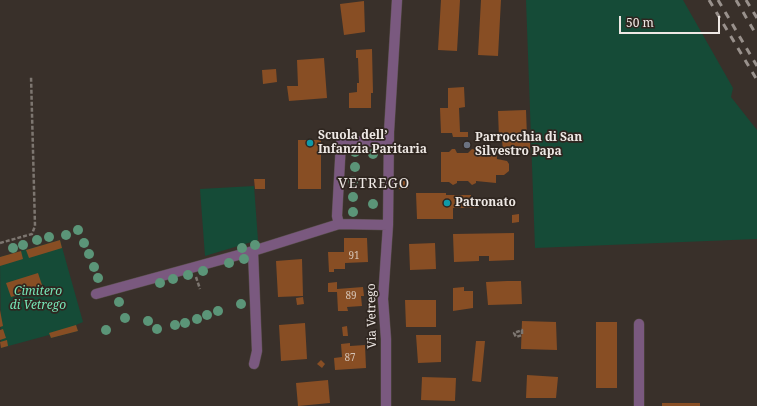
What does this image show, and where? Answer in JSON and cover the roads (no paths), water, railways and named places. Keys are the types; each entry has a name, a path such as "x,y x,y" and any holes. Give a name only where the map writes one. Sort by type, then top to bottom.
{"street":[{"name":"Via Vetrego","path":"386,406 386,339 383,299 388,225 389,141 397,0"},
{"path":"339,224 337,216 341,142 389,141"},
{"path":"96,294 339,224 388,225"},
{"path":"253,250 250,275 257,352 254,364"},
{"path":"638,324 639,406"}],"railway":[{"path":"709,0 757,80"},
{"path":"718,0 757,66"},
{"path":"736,0 757,36"},
{"path":"746,0 757,18"}],"place":[{"name":"Scuola dell’ Infanzia Paritaria","path":"310,143"},
{"name":"Parrocchia di San Silvestro Papa","path":"467,145"},
{"name":"Patronato","path":"447,203"}],"district":[{"name":"VETREGO","path":"374,184"}],"park label":[{"name":"Cimitero di Vetrego","path":"38,299"}]}
